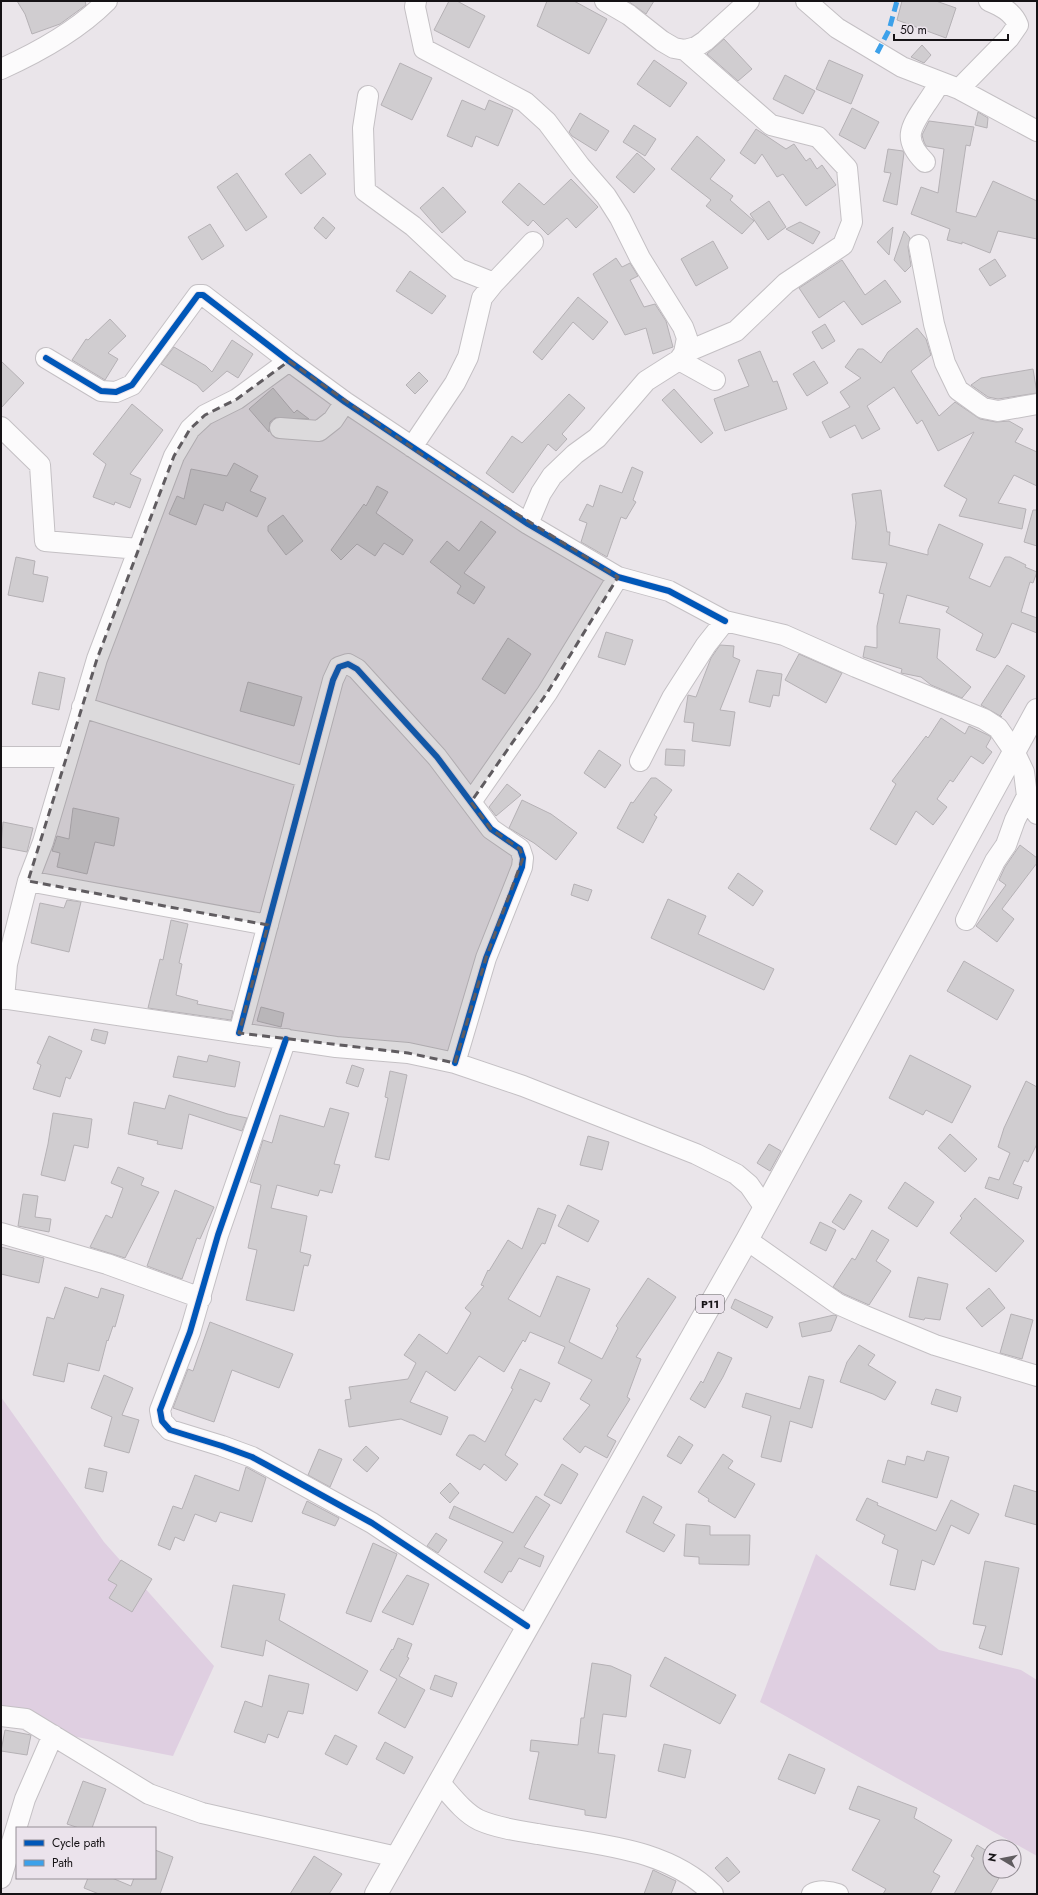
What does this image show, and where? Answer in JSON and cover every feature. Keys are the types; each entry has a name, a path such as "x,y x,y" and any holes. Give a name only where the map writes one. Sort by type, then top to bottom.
{"main road":[{"name":"P11","path":"376,1894 765,1208 1037,710"}],"street":[{"path":"1,69 21,60 81,24 94,15 107,1"},
{"path":"416,1 414,7 424,50 525,102 547,122 580,166 606,196 620,218 640,258 683,326 687,338 681,356"},
{"path":"605,1 629,15 662,41 674,48 685,50 696,47 749,1"},
{"path":"806,1 837,28 902,67 960,90 1037,131"},
{"path":"960,90 1009,38 1018,25 1015,17 1006,10 989,1"},
{"path":"528,524 541,492 552,476 575,454 597,438 646,381 681,356 736,331 786,283 842,245 852,222 847,168 818,137 772,125 685,50"},
{"path":"1,56 21,60"},
{"path":"925,162 914,151 910,135 916,118 940,83"},
{"path":"368,96 363,128 365,191 413,226 459,269 494,283"},
{"path":"412,447 448,394 468,356 482,298 494,283 534,242"},
{"path":"919,245 934,324 945,363 958,390 983,408 998,412 1037,404"},
{"path":"46,358 101,391 116,392 132,385 198,295 203,295 345,402 528,524 618,577 669,591 724,621 784,635 856,667 984,719 998,728 1031,773 1027,796 1015,820 1006,845 995,861 966,920"},
{"path":"681,356 715,380"},
{"path":"289,361 237,399 204,415 190,429 174,456 97,659 43,842 28,881 7,964 3,999 336,1047 408,1053 455,1063 523,1086 696,1154 736,1174 749,1186 765,1208"},
{"path":"280,428 319,430 333,420 345,402"},
{"path":"1,427 40,465 45,541 139,549"},
{"path":"471,802 547,693 618,577"},
{"path":"640,761 672,698 706,645 724,621"},
{"path":"239,1033 333,680 339,667 348,664 357,669 436,757 491,829 520,849 524,858 522,868 486,958 455,1063"},
{"path":"82,707 307,778"},
{"path":"1,757 67,757"},
{"path":"1027,796 1037,814"},
{"path":"28,881 268,925"},
{"path":"286,1039 218,1235 190,1332 160,1410 162,1421 170,1430 252,1457 372,1523 528,1626"},
{"path":"1,1233 100,1262 201,1298"},
{"path":"747,1240 838,1304 903,1333 935,1345 1037,1376"},
{"path":"1,1716 26,1719 149,1794 202,1813 397,1857"},
{"path":"16,1827 25,1799 53,1735"},
{"path":"439,1782 462,1808 479,1820 511,1830 638,1852 672,1865 700,1881 713,1894"},
{"path":"1,1878 16,1829"},
{"path":"812,1894 815,1892 832,1892 838,1894"}],"highlighted area":[{"path":"289,361 427,458 618,577 547,693 471,802 491,829 520,849 523,858 486,958 455,1063 408,1053 239,1033 268,925 28,881 97,659 174,456 190,429 205,415 237,399"}],"shaded area":[{"path":"1,1397 104,1542 214,1666 173,1756 1,1722"},
{"path":"816,1554 939,1650 1021,1670 1037,1680 1037,1856 1022,1848 1022,1839 1006,1839 760,1702"}],"building":[{"path":"17,1 85,1 86,5 60,24 32,34 25,14"},
{"path":"449,1 457,1 485,16 469,48 434,30"},
{"path":"547,1 574,1 607,19 589,54 537,26"},
{"path":"628,1 654,1 646,14"},
{"path":"902,1 936,1 956,8 946,38 897,20"},
{"path":"724,39 752,69 738,81 707,54"},
{"path":"922,45 931,55 924,63 911,57"},
{"path":"654,60 687,83 670,107 637,84"},
{"path":"829,60 863,75 851,104 816,89"},
{"path":"400,63 432,78 412,120 381,105"},
{"path":"785,75 815,91 803,114 773,99"},
{"path":"462,100 485,110 489,100 513,110 498,146 476,136 472,147 447,136"},
{"path":"852,108 879,122 865,149 839,135"},
{"path":"978,112 988,118 987,128 975,125"},
{"path":"580,113 609,131 596,151 572,136 569,132"},
{"path":"929,121 974,127 970,146 966,145 956,212 976,217 993,181 1037,201 1037,239 998,231 990,253 962,242 962,244 947,240 950,229 911,214 921,187 938,193 944,149 926,146 922,135"},
{"path":"634,125 656,139 645,156 623,142"},
{"path":"756,129 786,149 794,144 806,161 810,158 817,169 822,165 836,185 806,206 783,174 777,177 762,154 755,164 740,153"},
{"path":"697,136 725,160 710,179 733,196 730,200 754,221 742,234 706,206 711,200 671,169"},
{"path":"888,149 903,151 904,153 897,205 883,201 891,173 884,172"},
{"path":"637,153 655,169 634,193 616,177"},
{"path":"310,154 326,174 301,194 285,174"},
{"path":"237,173 267,217 246,231 217,187"},
{"path":"571,179 598,207 576,228 567,218 548,235 533,220 528,226 502,202 519,183 544,205"},
{"path":"443,187 466,212 442,233 420,208"},
{"path":"769,201 786,227 768,240 750,214"},
{"path":"323,217 335,228 326,239 314,228"},
{"path":"800,222 820,232 813,244 786,229"},
{"path":"210,224 224,246 202,260 188,237"},
{"path":"893,227 889,255 877,242"},
{"path":"904,231 910,238 908,247 911,266 905,272 894,260"},
{"path":"713,241 728,268 696,286 681,259"},
{"path":"616,258 622,267 630,263 638,276 630,280 644,307 655,304 666,321 673,347 653,354 646,328 625,335 593,274"},
{"path":"995,259 1006,276 990,286 979,269"},
{"path":"842,260 865,295 885,280 901,302 862,325 844,301 819,318 799,288"},
{"path":"410,271 446,296 432,314 396,291"},
{"path":"578,297 608,322 593,340 573,322 542,360 533,352"},
{"path":"110,319 126,336 108,353 118,359 105,380 72,360 86,339 88,340"},
{"path":"825,324 835,341 822,349 812,332"},
{"path":"917,328 926,339 931,355 911,371 939,416 955,402 980,419 996,422 1009,421 1023,429 1015,442 1037,452 1037,486 1014,475 998,503 1026,509 1022,529 959,516 967,499 944,486 974,432 938,451 922,420 917,424 894,387 867,406 880,429 862,439 855,425 830,438 822,422 850,407 840,392 861,378 845,367 858,349 863,349 881,363 888,352"},
{"path":"232,340 253,354 238,378 227,371 203,392 197,385 161,364 174,347 206,366 212,372"},
{"path":"760,351 773,382 777,381 787,409 725,431 714,399 749,386 738,360"},
{"path":"1,361 24,383 1,408"},
{"path":"814,361 828,383 807,396 793,374"},
{"path":"1033,369 1037,393 998,399 988,397 971,385 981,378"},
{"path":"419,372 428,381 415,394 406,385"},
{"path":"273,388 294,413 297,410 309,419 275,418 270,422 269,432 249,409"},
{"path":"674,389 713,433 701,443 662,400"},
{"path":"569,394 585,408 562,434 567,439 556,451 548,444 513,493 486,473 512,436 522,443"},
{"path":"132,404 163,430 130,474 141,479 130,508 115,502 114,505 93,497 106,464 93,454"},
{"path":"234,463 258,476 250,491 266,498 257,517 226,502 223,511 204,504 196,525 169,514 177,496 184,499 191,469 227,476"},
{"path":"632,467 643,472 633,500 636,502 626,519 621,517 607,557 581,542 587,523 579,520 587,504 593,507 600,485 622,493"},
{"path":"377,486 388,492 376,513 413,540 403,555 384,543 375,556 357,544 341,560 331,550 364,504 366,506"},
{"path":"881,490 887,532 890,532 889,545 928,555 928,550 939,524 983,544 969,578 990,587 1005,557 1010,557 1026,565 1025,567 1037,572 1033,583 1030,582 1021,612 1037,618 1037,633 1012,623 999,653 995,658 976,650 983,634 946,612 949,607 907,595 899,623 940,629 937,658 971,687 962,698 931,685 921,677 901,673 902,669 863,657 865,646 877,648 877,626 884,594 879,593 887,563 852,559 856,523 852,494"},
{"path":"1033,510 1037,510 1037,546 1024,542"},
{"path":"283,515 303,541 286,555 268,531 268,526"},
{"path":"481,521 496,532 464,573 485,587 474,604 457,593 461,586 430,562 447,541 459,551"},
{"path":"16,557 35,561 33,574 48,577 43,602 8,595"},
{"path":"606,632 633,640 625,665 598,657"},
{"path":"508,638 531,654 505,694 482,679"},
{"path":"720,645 734,646 733,657 740,660 720,710 735,712 730,746 692,741 694,723 684,722 688,695 696,697 711,658"},
{"path":"799,654 842,673 826,703 785,680"},
{"path":"1007,665 1025,676 1000,716 981,705"},
{"path":"757,670 782,674 779,696 773,695 770,707 749,702"},
{"path":"39,672 65,678 59,710 32,704"},
{"path":"248,682 302,697 294,726 240,711"},
{"path":"941,718 965,734 969,726 990,736 991,738 986,747 992,752 983,764 971,756 953,782 950,780 937,799 947,807 933,825 916,811 896,845 870,829 896,784 892,781 926,736 928,738"},
{"path":"666,749 685,750 684,766 665,765"},
{"path":"599,750 621,765 605,788 584,773"},
{"path":"651,778 656,778 672,790 654,815 657,817 643,843 617,828 631,802 633,803"},
{"path":"507,784 521,795 496,816 489,807"},
{"path":"522,800 551,814 577,833 556,860 534,843 509,828"},
{"path":"73,808 119,818 114,846 95,842 87,874 57,867 60,853 52,851 57,836 69,839"},
{"path":"3,822 33,828 27,852 1,847"},
{"path":"1020,845 1037,858 1037,863 1002,909 1014,919 997,942 976,926 1006,885 999,880 1005,867"},
{"path":"738,873 763,891 753,906 728,888"},
{"path":"574,884 592,890 588,901 571,895"},
{"path":"668,899 706,916 698,934 774,969 764,990 651,938"},
{"path":"67,900 81,902 69,952 31,943 40,903 64,908"},
{"path":"171,920 188,924 179,963 182,964 176,995 198,1001 197,1004 233,1011 231,1020 148,1008 160,959 163,960"},
{"path":"964,961 1014,990 997,1020 947,991"},
{"path":"261,1007 284,1013 281,1027 257,1021"},
{"path":"94,1029 108,1032 105,1044 91,1040"},
{"path":"49,1036 82,1051 70,1079 66,1077 60,1097 33,1089 41,1065 37,1063"},
{"path":"209,1055 240,1062 235,1087 173,1077 178,1056 207,1062"},
{"path":"910,1055 971,1086 952,1123 926,1110 923,1115 889,1098"},
{"path":"352,1065 364,1069 358,1087 346,1083"},
{"path":"390,1071 407,1075 389,1160 375,1157 388,1098 385,1097"},
{"path":"1026,1081 1037,1087 1037,1144 1028,1162 1024,1160 1013,1184 1022,1187 1018,1199 985,1188 989,1177 999,1180 1010,1153 998,1147 1004,1128"},
{"path":"169,1095 228,1114 247,1118 242,1131 189,1114 182,1149 157,1144 158,1141 128,1134 134,1102 165,1109"},
{"path":"330,1108 349,1113 334,1164 340,1165 332,1193 320,1190 318,1196 277,1185 271,1208 307,1216 300,1252 311,1255 308,1266 304,1265 294,1311 246,1300 257,1250 248,1248 261,1185 250,1182 263,1140 272,1143 280,1115 324,1127"},
{"path":"53,1113 92,1119 88,1148 74,1145 65,1181 41,1175"},
{"path":"950,1134 977,1159 965,1172 938,1148"},
{"path":"588,1136 609,1142 602,1170 580,1165"},
{"path":"769,1144 781,1151 770,1171 757,1163"},
{"path":"118,1167 144,1178 141,1185 159,1192 125,1258 90,1247 106,1215 112,1218 123,1188 111,1183"},
{"path":"905,1182 934,1202 917,1227 888,1208"},
{"path":"175,1190 214,1207 200,1239 197,1238 182,1279 147,1266"},
{"path":"23,1194 38,1196 35,1217 51,1219 49,1232 18,1226"},
{"path":"850,1194 862,1201 844,1230 832,1222"},
{"path":"975,1198 1024,1241 996,1272 950,1233 962,1218 960,1216"},
{"path":"568,1205 599,1221 588,1242 558,1226"},
{"path":"538,1208 556,1215 545,1244 542,1243 508,1299 540,1317 557,1276 590,1289 569,1342 602,1359 618,1328 616,1326 648,1278 676,1297 636,1357 641,1359 627,1397 630,1399 607,1436 616,1441 607,1458 585,1446 580,1453 563,1439 590,1405 580,1399 592,1380 558,1363 565,1347 530,1332 525,1342 523,1340 504,1372 479,1356 455,1391 426,1371 410,1402 448,1417 441,1435 401,1419 349,1427 345,1400 351,1399 349,1387 408,1379 416,1363 404,1355 419,1334 447,1354 471,1313 465,1308 484,1286 481,1285 488,1270 489,1271 508,1240 522,1249"},
{"path":"820,1222 836,1230 826,1251 810,1243"},
{"path":"872,1230 889,1240 876,1261 891,1271 869,1305 844,1294 833,1287 852,1258 855,1260"},
{"path":"1,1247 44,1258 39,1283 1,1274"},
{"path":"918,1277 948,1284 940,1320 925,1318 924,1320 909,1317"},
{"path":"65,1287 98,1298 101,1288 124,1295 115,1327 113,1326 108,1341 107,1340 99,1371 68,1363 64,1382 33,1375 47,1317 54,1319"},
{"path":"989,1288 1005,1308 982,1327 966,1308"},
{"path":"735,1299 773,1317 767,1328 731,1308"},
{"path":"1011,1314 1033,1320 1022,1359 1000,1353"},
{"path":"834,1315 837,1316 831,1331 802,1337 799,1323"},
{"path":"210,1322 293,1354 279,1388 232,1370 214,1422 173,1408 188,1369 193,1371"},
{"path":"859,1345 875,1355 868,1365 896,1382 885,1400 840,1382 847,1362"},
{"path":"718,1352 732,1358 705,1408 690,1399 701,1381 703,1383"},
{"path":"520,1369 550,1383 541,1402 535,1399 505,1455 518,1464 506,1481 484,1464 480,1470 456,1455 469,1435 474,1435 485,1442 513,1389 511,1388"},
{"path":"104,1375 133,1388 122,1415 139,1420 129,1453 104,1446 112,1417 91,1408"},
{"path":"809,1376 824,1380 812,1428 790,1421 781,1462 761,1457 771,1416 742,1407 746,1393 800,1409"},
{"path":"936,1389 961,1397 957,1412 931,1404"},
{"path":"679,1436 693,1445 681,1464 667,1456"},
{"path":"366,1446 379,1458 367,1472 353,1460"},
{"path":"319,1449 342,1459 330,1487 308,1475"},
{"path":"927,1451 949,1457 937,1498 882,1482 888,1460 905,1465 907,1456 924,1461"},
{"path":"723,1454 733,1461 728,1468 755,1484 735,1518 708,1501 709,1499 698,1492"},
{"path":"562,1464 578,1474 561,1504 544,1495"},
{"path":"246,1467 266,1478 252,1522 220,1512 216,1522 195,1514 184,1541 175,1537 170,1550 158,1545 173,1506 182,1509 195,1475 239,1491"},
{"path":"89,1468 107,1472 103,1492 85,1488"},
{"path":"450,1483 459,1493 450,1503 440,1493"},
{"path":"1014,1485 1037,1492 1037,1525 1005,1516"},
{"path":"536,1496 550,1505 524,1547 544,1556 540,1567 519,1558 511,1572 509,1571 502,1583 484,1572 503,1542 449,1518 454,1506 513,1533"},
{"path":"643,1496 662,1507 653,1523 675,1535 664,1552 626,1532"},
{"path":"867,1498 878,1503 877,1505 936,1531 951,1500 979,1514 969,1534 951,1525 934,1565 922,1560 915,1590 890,1585 898,1550 882,1543 885,1535 856,1520"},
{"path":"307,1501 339,1518 335,1526 302,1513"},
{"path":"686,1524 710,1526 710,1535 750,1535 749,1565 699,1564 699,1557 684,1556"},
{"path":"436,1533 447,1540 438,1553 427,1546"},
{"path":"373,1543 397,1554 371,1622 346,1613"},
{"path":"121,1560 152,1579 132,1612 109,1598 117,1585 108,1580"},
{"path":"985,1561 1019,1568 1002,1655 979,1648 986,1626 973,1624"},
{"path":"407,1575 429,1584 413,1625 382,1612"},
{"path":"233,1585 285,1594 279,1620 368,1671 357,1691 266,1640 263,1656 221,1647"},
{"path":"398,1638 412,1644 407,1657 409,1658 399,1676 425,1690 405,1728 378,1713 397,1679 380,1670 392,1649 393,1650"},
{"path":"665,1657 736,1695 720,1724 650,1686"},
{"path":"592,1663 611,1666 631,1675 626,1717 603,1714 598,1753 615,1755 606,1818 585,1815 585,1810 529,1799 539,1752 530,1751 531,1740 578,1745 581,1718 584,1718"},
{"path":"269,1675 309,1684 303,1714 288,1711 278,1738 268,1734 265,1743 234,1732 245,1701 262,1707"},
{"path":"435,1675 457,1683 452,1697 430,1689"},
{"path":"5,1730 31,1735 27,1755 1,1751"},
{"path":"335,1735 357,1746 347,1765 325,1754"},
{"path":"385,1742 413,1757 404,1774 376,1759"},
{"path":"664,1744 691,1750 685,1778 658,1771"},
{"path":"789,1754 825,1769 815,1794 778,1779"},
{"path":"83,1781 106,1789 92,1827 76,1827 67,1824"},
{"path":"858,1786 917,1808 914,1818 952,1840 933,1872 940,1876 930,1894 883,1894 886,1889 852,1870 880,1820 849,1809"},
{"path":"977,1845 982,1848 982,1879 998,1879 990,1894 954,1894 974,1858 971,1856"},
{"path":"156,1850 173,1857 160,1894 99,1894 84,1888 88,1879 114,1879 131,1886 134,1879 156,1879"},
{"path":"314,1856 342,1874 329,1894 290,1894"},
{"path":"727,1857 740,1872 728,1882 715,1868"},
{"path":"653,1870 676,1881 671,1894 644,1894"}],"marked path":[{"path":"877,53 889,30 897,1"}],"cycle path":[{"path":"46,358 101,391 116,392 132,385 198,295 203,295 345,402 528,524 618,577 669,591 725,621"},
{"path":"239,1033 333,680 339,667 348,664 357,669 437,757 491,829 520,849 523,858 522,867 486,958 455,1063"},
{"path":"286,1039 218,1235 190,1332 160,1410 162,1421 170,1430 252,1457 372,1523 527,1626"}]}
